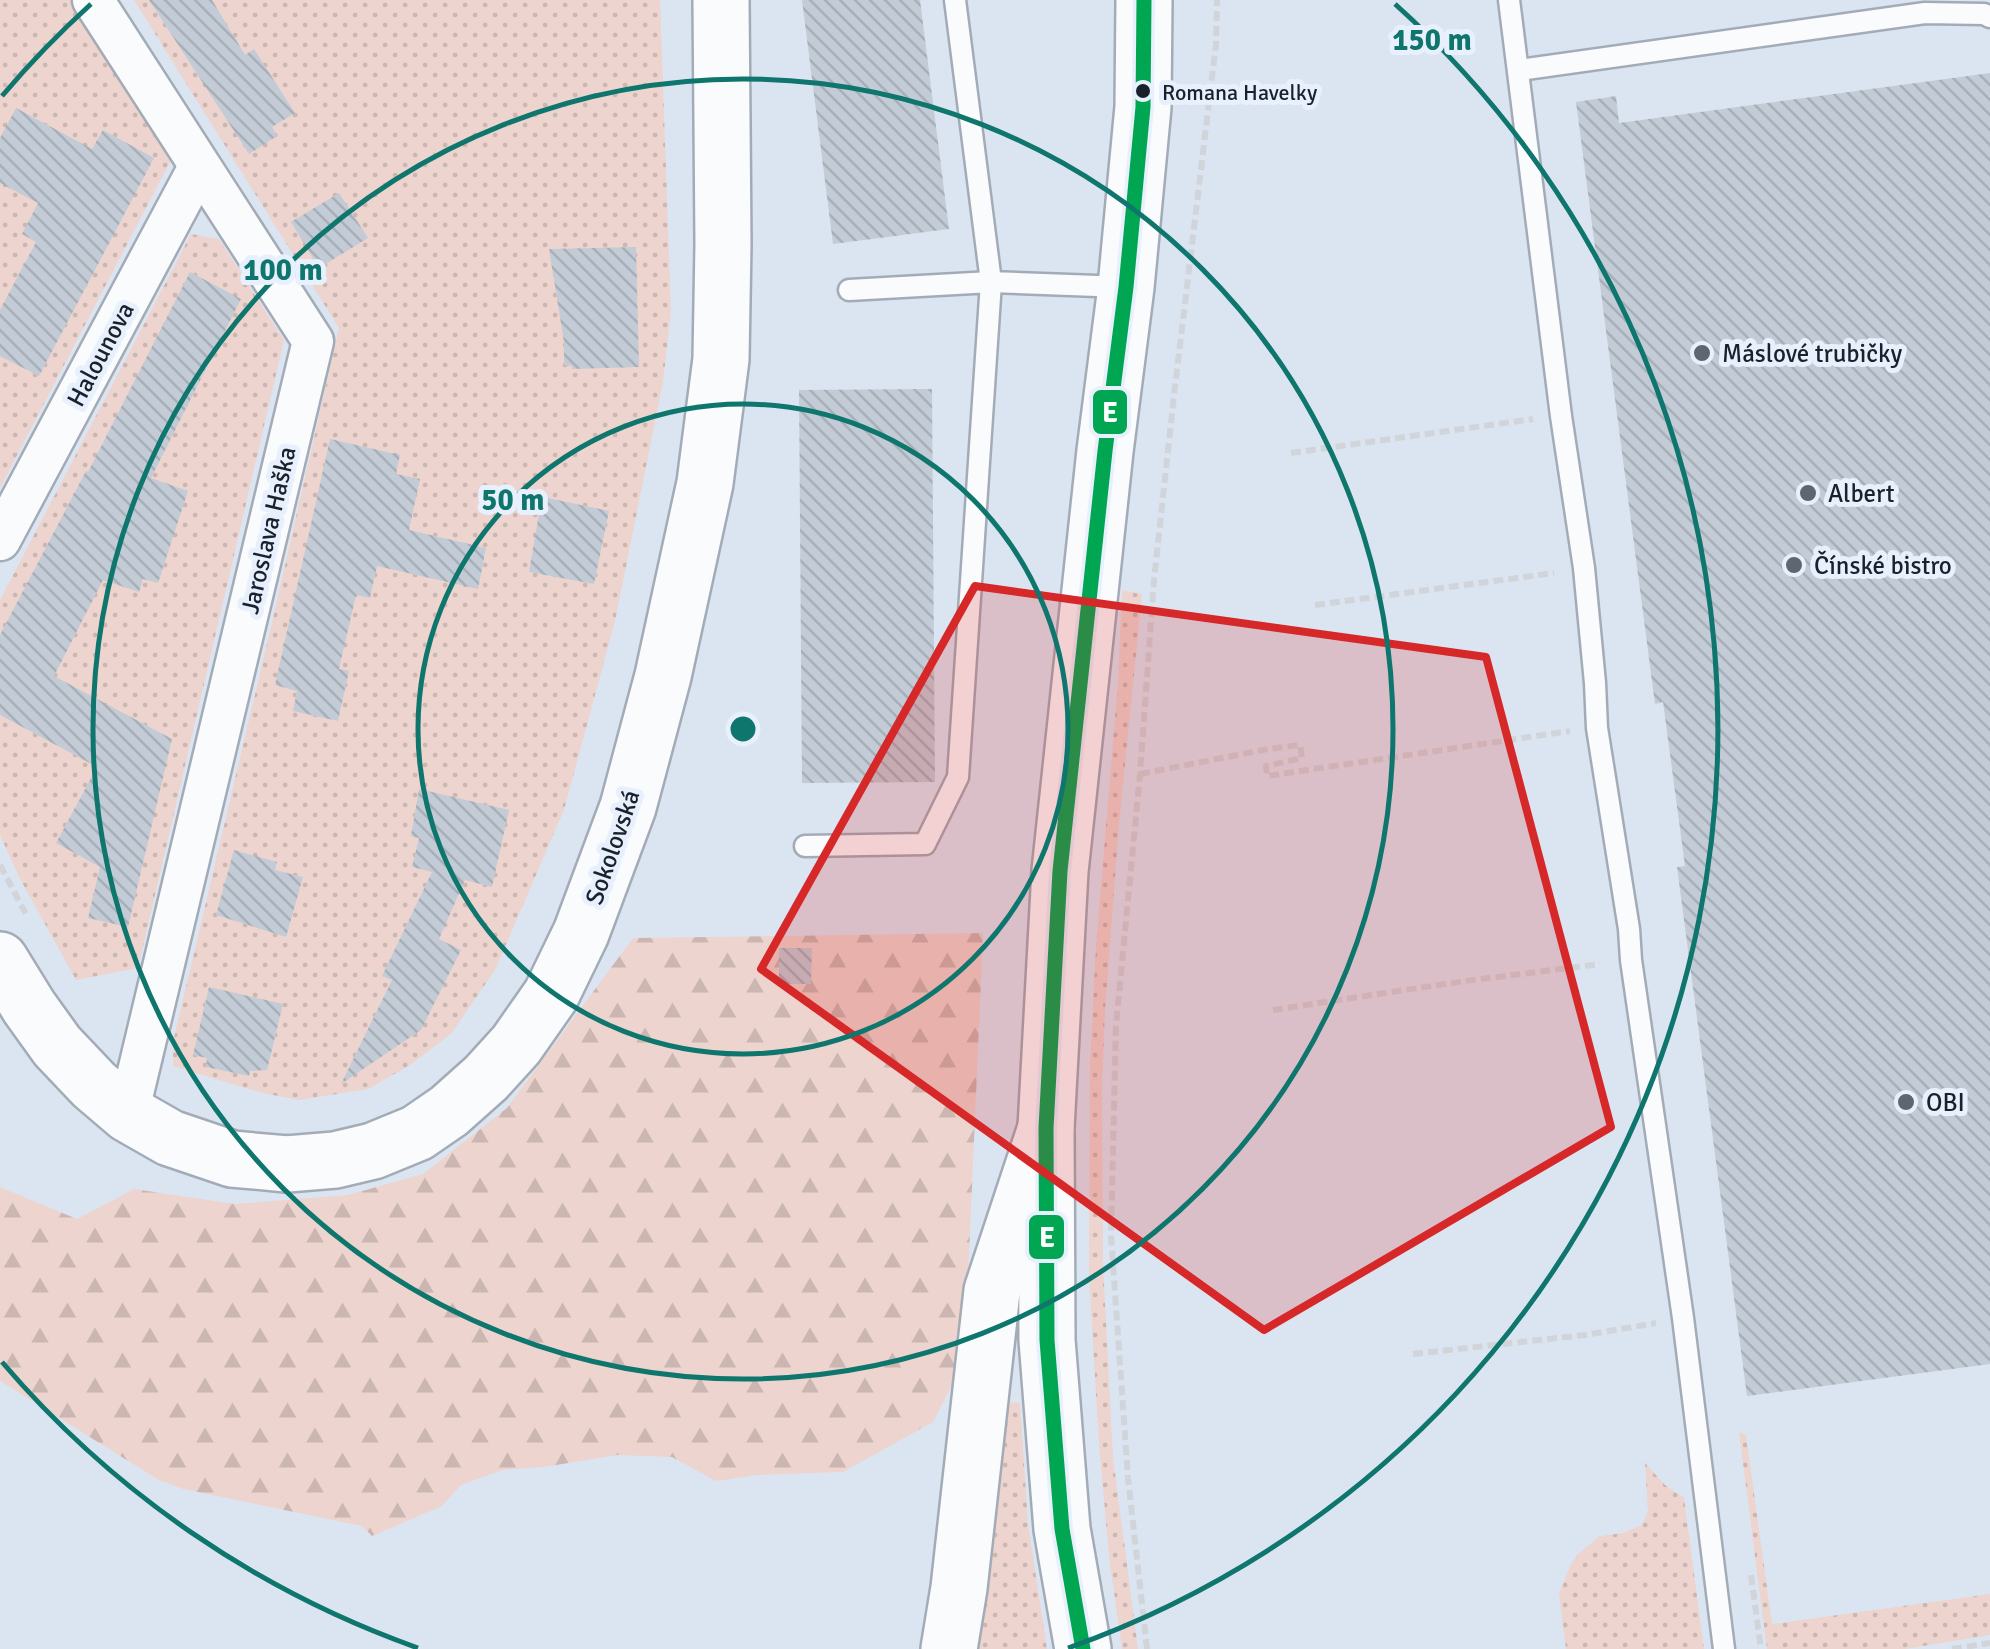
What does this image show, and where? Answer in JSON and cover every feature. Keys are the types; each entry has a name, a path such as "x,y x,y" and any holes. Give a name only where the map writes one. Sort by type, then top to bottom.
{"main road":[{"name":"Sokolovská","path":"0,960 57,1046 94,1085 128,1114 170,1138 232,1159 287,1164 335,1160 374,1151 416,1133 449,1111 516,1046 551,995 581,933 628,807 663,676 706,483 721,358 722,0"},
{"path":"1083,1649 1062,1529 1046,1340 1046,1128 1060,871 1126,287 1143,107 1144,0"},
{"path":"949,1649 992,1291 1046,1128"}],"street":[{"name":"Jaroslava Haška","path":"93,0 313,341 128,1114"},
{"name":"Halounova","path":"0,540 199,167"}],"lane":[{"path":"805,846 925,844 958,777 991,282 955,0"},
{"path":"1509,0 1584,568 1597,728 1683,1318 1724,1649"},
{"path":"1519,70 1925,13 1984,14 1990,18"},
{"path":"849,290 991,282 1126,287"}],"path":[{"path":"1147,1649 1128,1478 1111,1236 1116,1025 1154,580 1216,44 1217,0"},
{"path":"1291,452 1562,416"},
{"path":"1315,605 1584,568"},
{"path":"1140,774 1300,745 1302,758 1266,766 1267,776 1597,728"},
{"path":"1272,1010 1464,980 1631,960"},
{"path":"1413,1354 1586,1334 1683,1318"},
{"path":"1952,1649 1990,1643"}],"highlighted area":[{"path":"975,586 1486,657 1611,1127 1264,1330 761,969"}],"green space":[{"path":"0,0 72,0 171,160 0,488"},
{"path":"134,0 660,0 671,311 663,382 615,621 564,810 495,970 451,1034 410,1065 368,1089 299,1100 173,1066 173,1042 339,328"},
{"path":"191,234 219,239 284,340 138,968 76,980 0,835 0,600"},
{"path":"1122,590 1142,594 1105,1009 1103,1264 1113,1458 1138,1649 1122,1649 1109,1556 1089,1277 1090,1064"},
{"path":"983,933 967,1302 953,1383 933,1422 843,1472 757,1475 716,1481 672,1457 617,1455 502,1470 461,1485 442,1506 372,1536 362,1526 183,1489 157,1479 0,1381 0,1187 77,1219 134,1189 235,1204 348,1195 423,1174 507,1108 633,938"},
{"path":"1005,1402 1020,1403 1028,1524 1047,1649 975,1649"},
{"path":"1739,1432 1746,1435 1772,1624 1990,1594 1990,1635 1905,1649 1767,1649"},
{"path":"1645,1463 1665,1485 1684,1498 1704,1649 1566,1649 1559,1593 1571,1564 1600,1536 1642,1525 1648,1511"}],"building":[{"path":"149,0 212,0 245,55 254,49 295,113 272,127 277,136 249,154"},
{"path":"802,0 920,0 949,229 833,244"},
{"path":"1990,73 1990,1364 1747,1396 1677,867 1685,866 1663,702 1655,704 1576,102 1616,96 1619,123"},
{"path":"16,108 92,149 103,130 154,158 39,376 0,356 0,310 36,242 22,234 38,203 0,183 0,138"},
{"path":"339,193 368,238 319,268 291,222"},
{"path":"636,247 639,367 572,369 564,365 549,249"},
{"path":"190,272 241,299 151,478 188,491 158,583 143,579 139,592 103,580 54,676 172,739 128,927 88,918 100,867 56,843 97,767 0,715 0,635"},
{"path":"932,389 935,782 802,783 799,390"},
{"path":"330,439 400,455 396,474 420,479 409,530 486,548 478,589 377,566 370,598 356,595 339,669 349,671 338,721 293,711 297,691 275,685"},
{"path":"548,498 609,511 594,584 529,572 540,508 546,509"},
{"path":"419,789 509,810 492,887 465,880 439,939 461,950 421,1030 341,1084 392,980 382,976 432,872 412,867 419,838 411,836"},
{"path":"234,850 277,862 275,870 303,877 286,937 216,915"},
{"path":"779,948 812,948 811,984 779,984"},
{"path":"209,987 283,1004 267,1070 250,1071 249,1076 206,1067 207,1058 193,1055"}],"transit line":[{"name":"E","path":"1083,1649 1062,1529 1047,1340 1046,1128 1060,871 1126,287 1143,107 1144,0"}],"place":[{"name":"Romana Havelky","path":"1143,91"},
{"name":"Máslové trubičky","path":"1702,353"},
{"name":"Albert","path":"1808,493"},
{"name":"Čínské bistro","path":"1794,565"},
{"name":"OBI","path":"1906,1102"}]}
